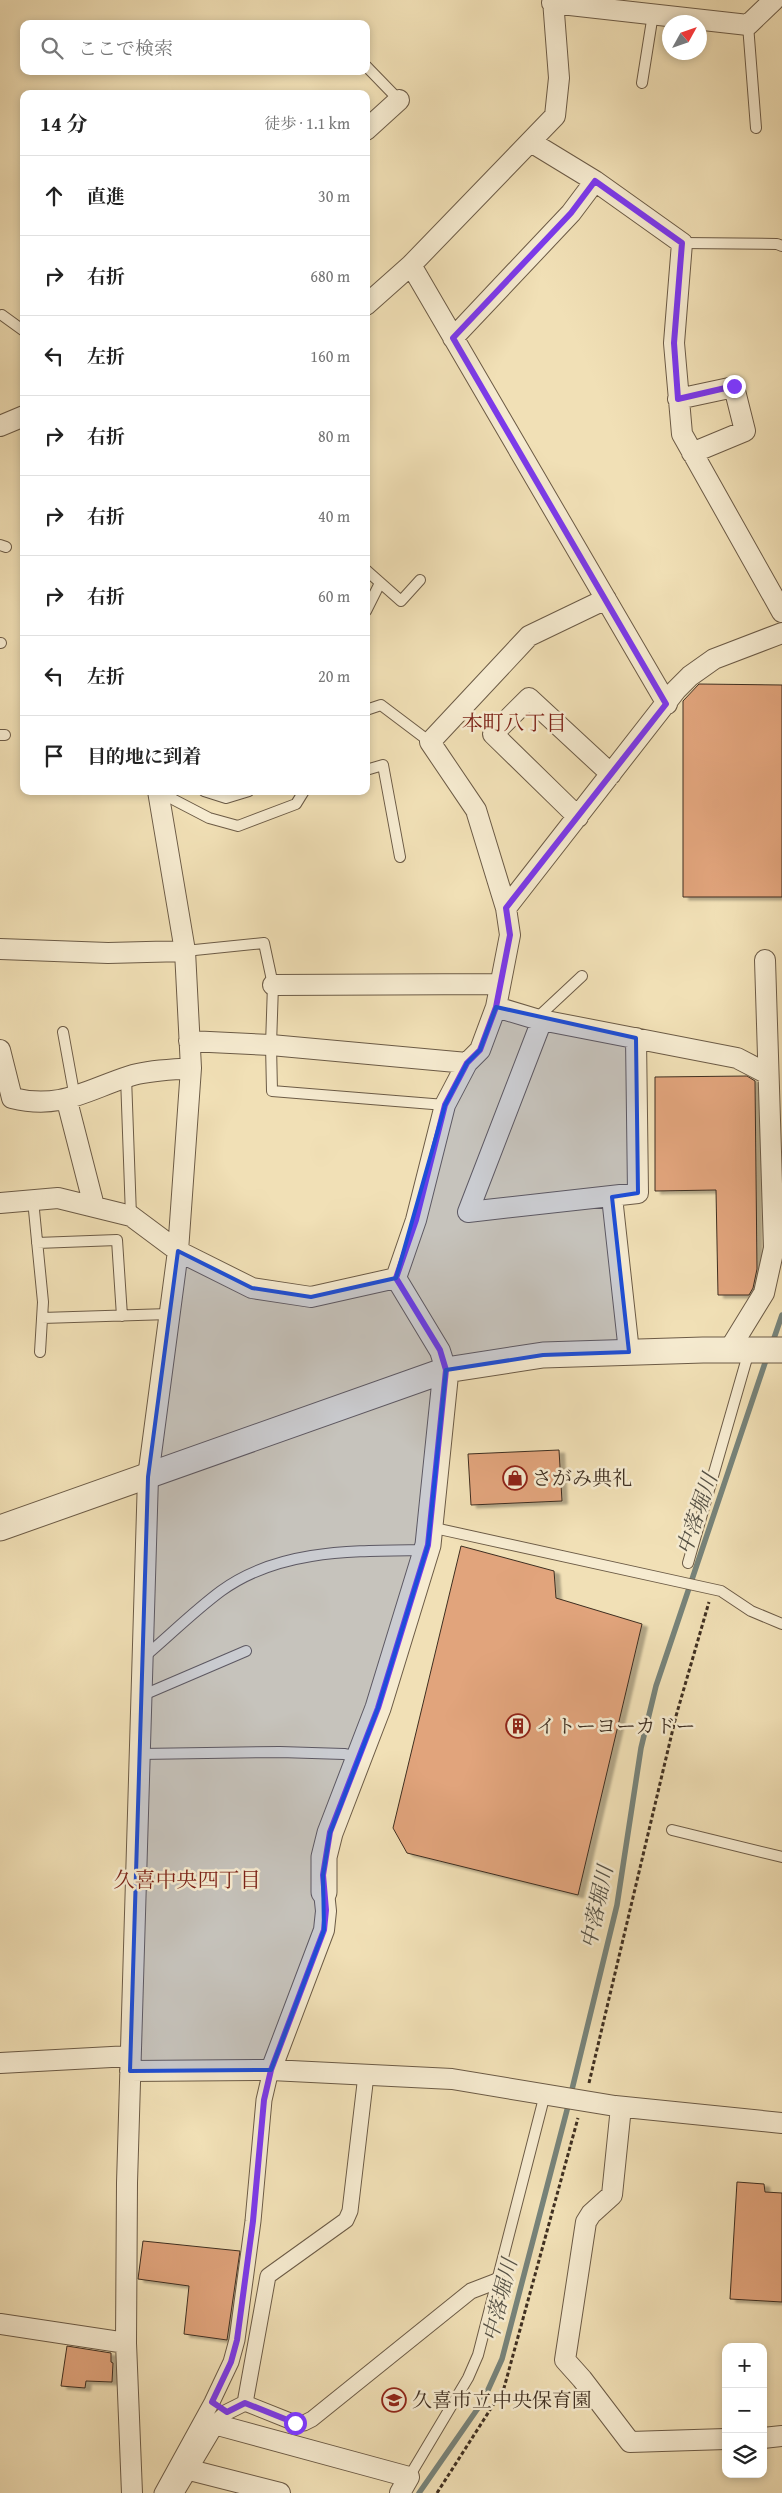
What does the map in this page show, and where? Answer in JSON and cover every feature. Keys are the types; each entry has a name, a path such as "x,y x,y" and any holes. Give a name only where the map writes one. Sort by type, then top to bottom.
{"street":[{"path":"370,301 411,265 555,116 559,78 552,2 748,24 774,0"},
{"path":"370,126 399,100"},
{"path":"531,142 595,181 682,243 674,343 682,434 782,612"},
{"path":"453,338 571,213 595,181"},
{"path":"411,265 666,704"},
{"path":"678,399 734,386 745,431 692,453"},
{"path":"0,426 20,418"},
{"path":"396,1278 416,1220 445,1105 467,1063 480,1050 496,1007 510,935 506,908 476,810 430,742 528,636 606,599"},
{"path":"506,908 676,690 690,676 714,659 782,633"},
{"path":"578,817 493,734 528,698 611,774"},
{"path":"132,2493 126,2343 130,2064 148,1477 178,1251 191,1068 185,951 159,795"},
{"path":"0,949 108,953 185,951"},
{"path":"739,1350 764,1293 774,1248 766,960"},
{"path":"273,985 500,984"},
{"path":"496,1007 539,1020 736,1058 768,1074"},
{"path":"539,1020 468,1212 638,1194 636,1038"},
{"path":"190,1041 270,1045 467,1063"},
{"path":"0,1051 12,1098 24,1101 71,1099 126,1077 191,1068"},
{"path":"71,1099 94,1206"},
{"path":"612,1196 629,1352"},
{"path":"0,1203 58,1198 131,1216 178,1251 252,1288 311,1297 396,1278"},
{"path":"162,2493 212,2402 231,2362 237,2340 253,2221 264,2100 271,2070 324,1930 326,1910 324,1892 326,1846 378,1708 428,1538 446,1370 440,1350 396,1278"},
{"path":"0,1528 446,1370 543,1355 782,1350"},
{"path":"0,2063 130,2064 452,2080 621,2107 782,2123"},
{"path":"173,2493 186,2468 220,2418 245,2403 268,2276 346,2220 350,2211 366,2075"},
{"path":"621,2107 612,2195 591,2214 586,2222 565,2360 582,2378 630,2442 722,2439"},
{"path":"245,2403 295,2423 304,2423 320,2413 471,2291 498,2281"},
{"path":"0,2324 126,2343"},
{"path":"212,2402 220,2418 404,2485"},
{"path":"767,2438 782,2436"},
{"path":"186,2468 280,2493"}],"lane":[{"path":"642,82 653,14"},
{"path":"748,24 756,128"},
{"path":"370,70 399,100"},
{"path":"682,243 777,244 782,246"},
{"path":"2,315 20,328"},
{"path":"370,574 401,601 420,580"},
{"path":"370,603 380,583"},
{"path":"370,709 381,705 430,742"},
{"path":"370,769 384,765 400,857"},
{"path":"166,795 209,818 238,826 296,804 302,795"},
{"path":"217,795 226,798 236,795"},
{"path":"185,951 264,943 273,985 270,1045 272,1091 445,1105"},
{"path":"539,1020 582,976"},
{"path":"64,1032 71,1099"},
{"path":"126,1077 131,1216"},
{"path":"33,1200 43,1302 40,1352"},
{"path":"37,1243 117,1240 122,1316"},
{"path":"42,1318 169,1314"},
{"path":"688,1563 739,1350"},
{"path":"143,1658 222,1590 270,1565 332,1552 428,1538 721,1591 751,1611 782,1624"},
{"path":"141,1696 246,1651"},
{"path":"140,1754 280,1752 344,1754 359,1757"},
{"path":"672,1830 782,1857"},
{"path":"404,2485 468,2378 478,2355 551,2095"}],"path":[{"path":"437,2493 504,2388 583,2101 676,1716 710,1600"}],"highlighted area":[{"path":"496,1007 636,1038 638,1193 612,1197 629,1352 543,1355 446,1370 428,1545 378,1708 330,1833 323,1875 324,1930 271,2070 130,2071 148,1477 178,1251 252,1288 311,1297 396,1278 445,1105 467,1063 480,1050"}],"building":[{"path":"699,684 782,685 782,897 683,897 683,701"},
{"path":"747,1076 755,1081 757,1269 753,1288 749,1295 718,1295 716,1190 655,1191 655,1077"},
{"name":"さがみ典礼","path":"559,1450 562,1501 471,1505 468,1454"},
{"name":"イトーヨーカドー","path":"461,1546 554,1571 556,1598 642,1624 578,1895 407,1853 393,1828"},
{"path":"737,2182 764,2184 765,2192 782,2193 782,2302 730,2299"},
{"path":"143,2241 240,2251 227,2340 184,2334 189,2286 138,2279"},
{"path":"67,2346 111,2353 111,2362 113,2363 112,2382 86,2381 85,2388 61,2386"}],"waterway":[{"name":"中落堀川","path":"772,1344 782,1315"},
{"name":"中落堀川","path":"419,2493 483,2401 502,2359 567,2110 617,1905 641,1748 656,1686 767,1357"}],"place":[{"name":"さがみ典礼","path":"515,1478"},
{"name":"イトーヨーカドー","path":"518,1726"},
{"name":"久喜市立中央保育園","path":"394,2400"}],"district":[{"name":"本町八丁目","path":"514,723"},
{"name":"久喜中央四丁目","path":"187,1880"}],"route":[{"path":"295,2423 245,2403 227,2412 212,2402 231,2362 237,2340 253,2221 264,2100 271,2070 324,1930 326,1910 323,1875 326,1846 378,1708 428,1545 446,1370 440,1350 396,1278 416,1220 445,1105 467,1063 480,1050 496,1007 510,935 506,908 666,704 453,338 571,213 595,181 682,243 674,343 678,399 734,386"}]}
